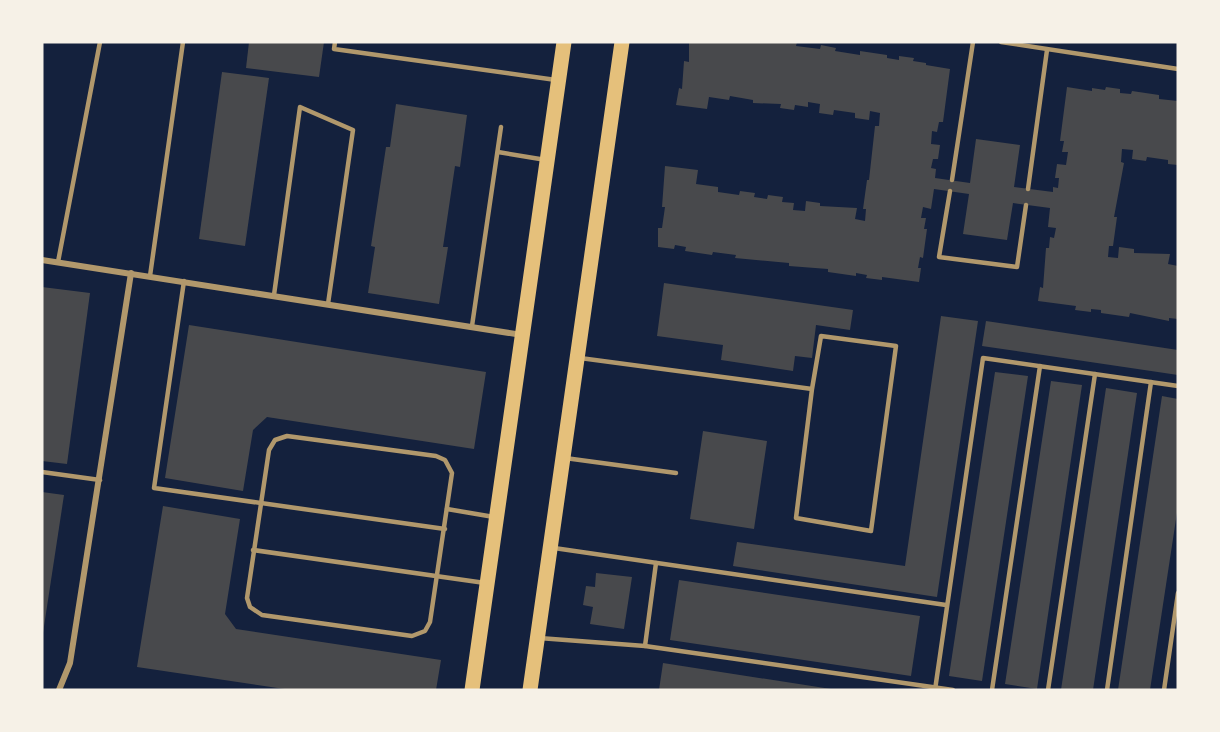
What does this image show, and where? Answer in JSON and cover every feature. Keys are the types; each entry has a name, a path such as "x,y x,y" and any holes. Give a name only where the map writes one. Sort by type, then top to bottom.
{"main road":[{"path":"472,690 564,42"},
{"path":"530,690 622,42"}],"street":[{"path":"42,260 522,335"},
{"path":"59,690 70,663 131,273"}],"lane":[{"path":"58,262 100,42"},
{"path":"150,276 183,42"},
{"path":"335,42 334,49 558,80"},
{"path":"952,180 973,42"},
{"path":"1001,42 1031,44 1047,50 1178,69"},
{"path":"1028,189 1047,50"},
{"path":"274,295 300,107 353,130 328,304"},
{"path":"472,326 501,128"},
{"path":"498,152 548,160"},
{"path":"950,191 939,257 1017,267 1026,205"},
{"path":"184,281 154,488 445,529"},
{"path":"821,336 896,346 871,531 796,518 812,389 821,336"},
{"path":"578,358 812,389"},
{"path":"935,689 983,358 1178,386"},
{"path":"992,690 1040,366"},
{"path":"1048,690 1095,374"},
{"path":"1107,690 1151,382"},
{"path":"287,436 441,458 450,466 452,473 430,622 419,635 412,636 262,615 250,607 246,598 260,503 269,450 275,440 287,436"},
{"path":"562,457 676,473"},
{"path":"42,472 100,480"},
{"path":"447,509 497,517"},
{"path":"551,548 946,605"},
{"path":"253,550 487,583"},
{"path":"645,646 656,563"},
{"path":"1164,690 1178,593"},
{"path":"537,638 645,646 953,690"}],"building":[{"path":"249,42 324,42 319,77 246,68"},
{"path":"689,42 797,42 796,46 820,49 821,45 836,48 835,51 860,55 860,51 887,55 887,58 899,60 899,56 914,58 913,61 926,63 926,65 950,69 943,122 939,122 937,132 932,131 931,144 940,145 938,159 933,159 931,168 936,169 935,178 970,183 976,139 1020,145 1014,187 1053,192 1053,187 1058,188 1059,178 1055,178 1057,164 1066,165 1068,152 1062,152 1064,141 1060,141 1067,87 1092,91 1092,88 1105,90 1106,87 1120,89 1120,93 1131,94 1132,91 1159,95 1159,99 1178,101 1178,165 1168,164 1168,160 1147,157 1146,161 1132,159 1133,150 1122,149 1121,162 1124,163 1114,217 1117,217 1113,246 1109,246 1108,257 1118,258 1119,247 1134,249 1134,253 1170,254 1168,264 1178,266 1178,319 1169,318 1169,321 1130,313 1129,317 1101,313 1101,310 1091,309 1091,312 1075,310 1076,306 1038,301 1040,287 1043,288 1046,248 1049,248 1050,237 1054,238 1056,228 1048,227 1050,208 1013,203 1007,240 963,234 969,194 934,189 931,209 923,207 921,218 926,218 924,229 927,229 923,258 920,257 918,268 921,268 919,282 882,277 882,280 866,278 867,275 856,273 856,276 828,272 828,269 789,266 789,263 735,258 736,255 713,252 712,255 685,251 686,247 675,245 674,249 658,247 658,228 662,228 665,207 662,207 665,166 698,170 696,184 718,187 718,192 739,195 740,191 755,193 754,197 767,199 768,195 783,197 782,202 794,203 793,210 805,211 806,201 820,203 820,206 857,208 855,219 865,221 866,209 863,209 867,180 869,180 875,126 879,126 880,113 870,111 869,120 855,118 855,113 834,110 833,115 819,113 820,104 808,102 808,107 795,105 794,110 780,108 781,104 753,103 753,100 730,96 729,100 709,97 707,109 676,105 679,88 682,89 684,61 689,62"},
{"path":"222,72 269,78 245,246 199,239"},
{"path":"396,104 467,115 460,167 455,166 443,247 448,247 439,304 368,293 375,247 371,246 386,147 390,147"},
{"path":"664,283 853,310 850,330 816,325 812,358 795,356 793,371 721,360 723,345 657,336"},
{"path":"42,287 90,293 67,464 42,461"},
{"path":"941,316 978,321 937,597 733,566 737,542 905,566"},
{"path":"986,321 1178,350 1178,375 982,346"},
{"path":"189,325 486,372 474,449 267,417 253,430 243,491 165,478"},
{"path":"995,372 1028,376 982,681 949,676"},
{"path":"1051,381 1082,385 1037,689 1005,684"},
{"path":"1106,388 1137,393 1093,690 1061,690"},
{"path":"1162,396 1178,399 1178,506 1150,690 1118,690"},
{"path":"703,431 767,441 754,529 690,519"},
{"path":"42,492 64,495 43,633 42,632"},
{"path":"163,506 240,519 225,614 236,629 441,660 436,690 291,690 137,667"},
{"path":"596,573 632,577 624,629 590,624 593,607 583,605 586,586 595,587"},
{"path":"679,580 920,616 911,676 670,640"},
{"path":"663,663 831,689 831,690 659,690"}]}
